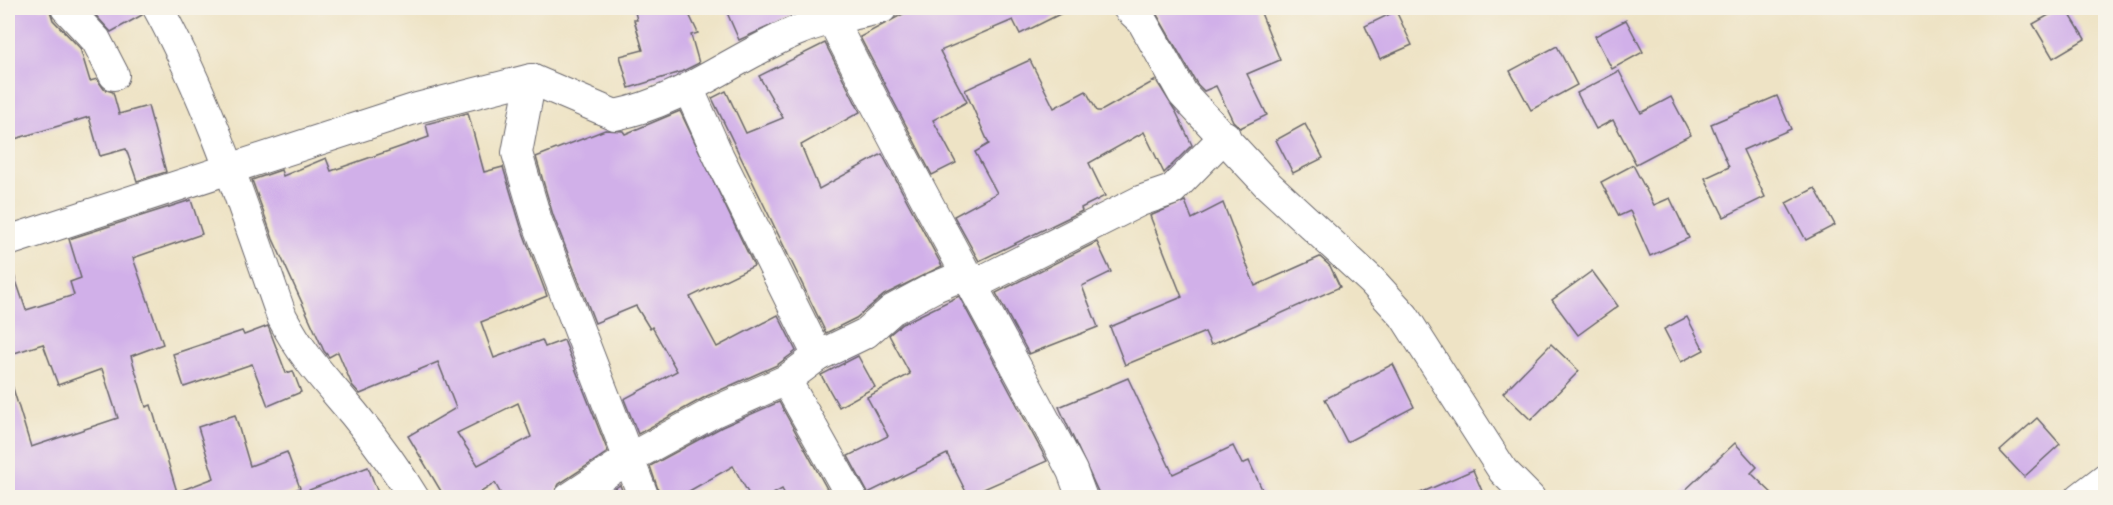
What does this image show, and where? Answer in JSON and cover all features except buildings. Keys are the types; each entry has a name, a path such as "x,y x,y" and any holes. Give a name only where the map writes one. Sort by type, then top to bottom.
{"street":[{"path":"66,8 96,40 114,75"},
{"path":"158,8 184,56 229,167 282,317 294,340 308,361 395,468 414,498"},
{"path":"8,242 229,167 417,108 531,79 615,115 689,90 751,53 831,17 882,8"},
{"path":"1128,8 1142,21 1182,94 1225,136 1282,200 1389,298 1418,334 1503,471 1530,498"},
{"path":"831,17 879,115 969,277 1071,471 1082,498"},
{"path":"531,79 518,153 537,221 644,498"},
{"path":"689,90 719,158 818,356"},
{"path":"569,498 628,459 714,412 786,380 818,356 866,333 892,310 935,287 952,280 969,277 983,280 1140,201 1172,190 1225,136"},
{"path":"786,380 852,498"},
{"path":"2080,498 2106,478"}]}
